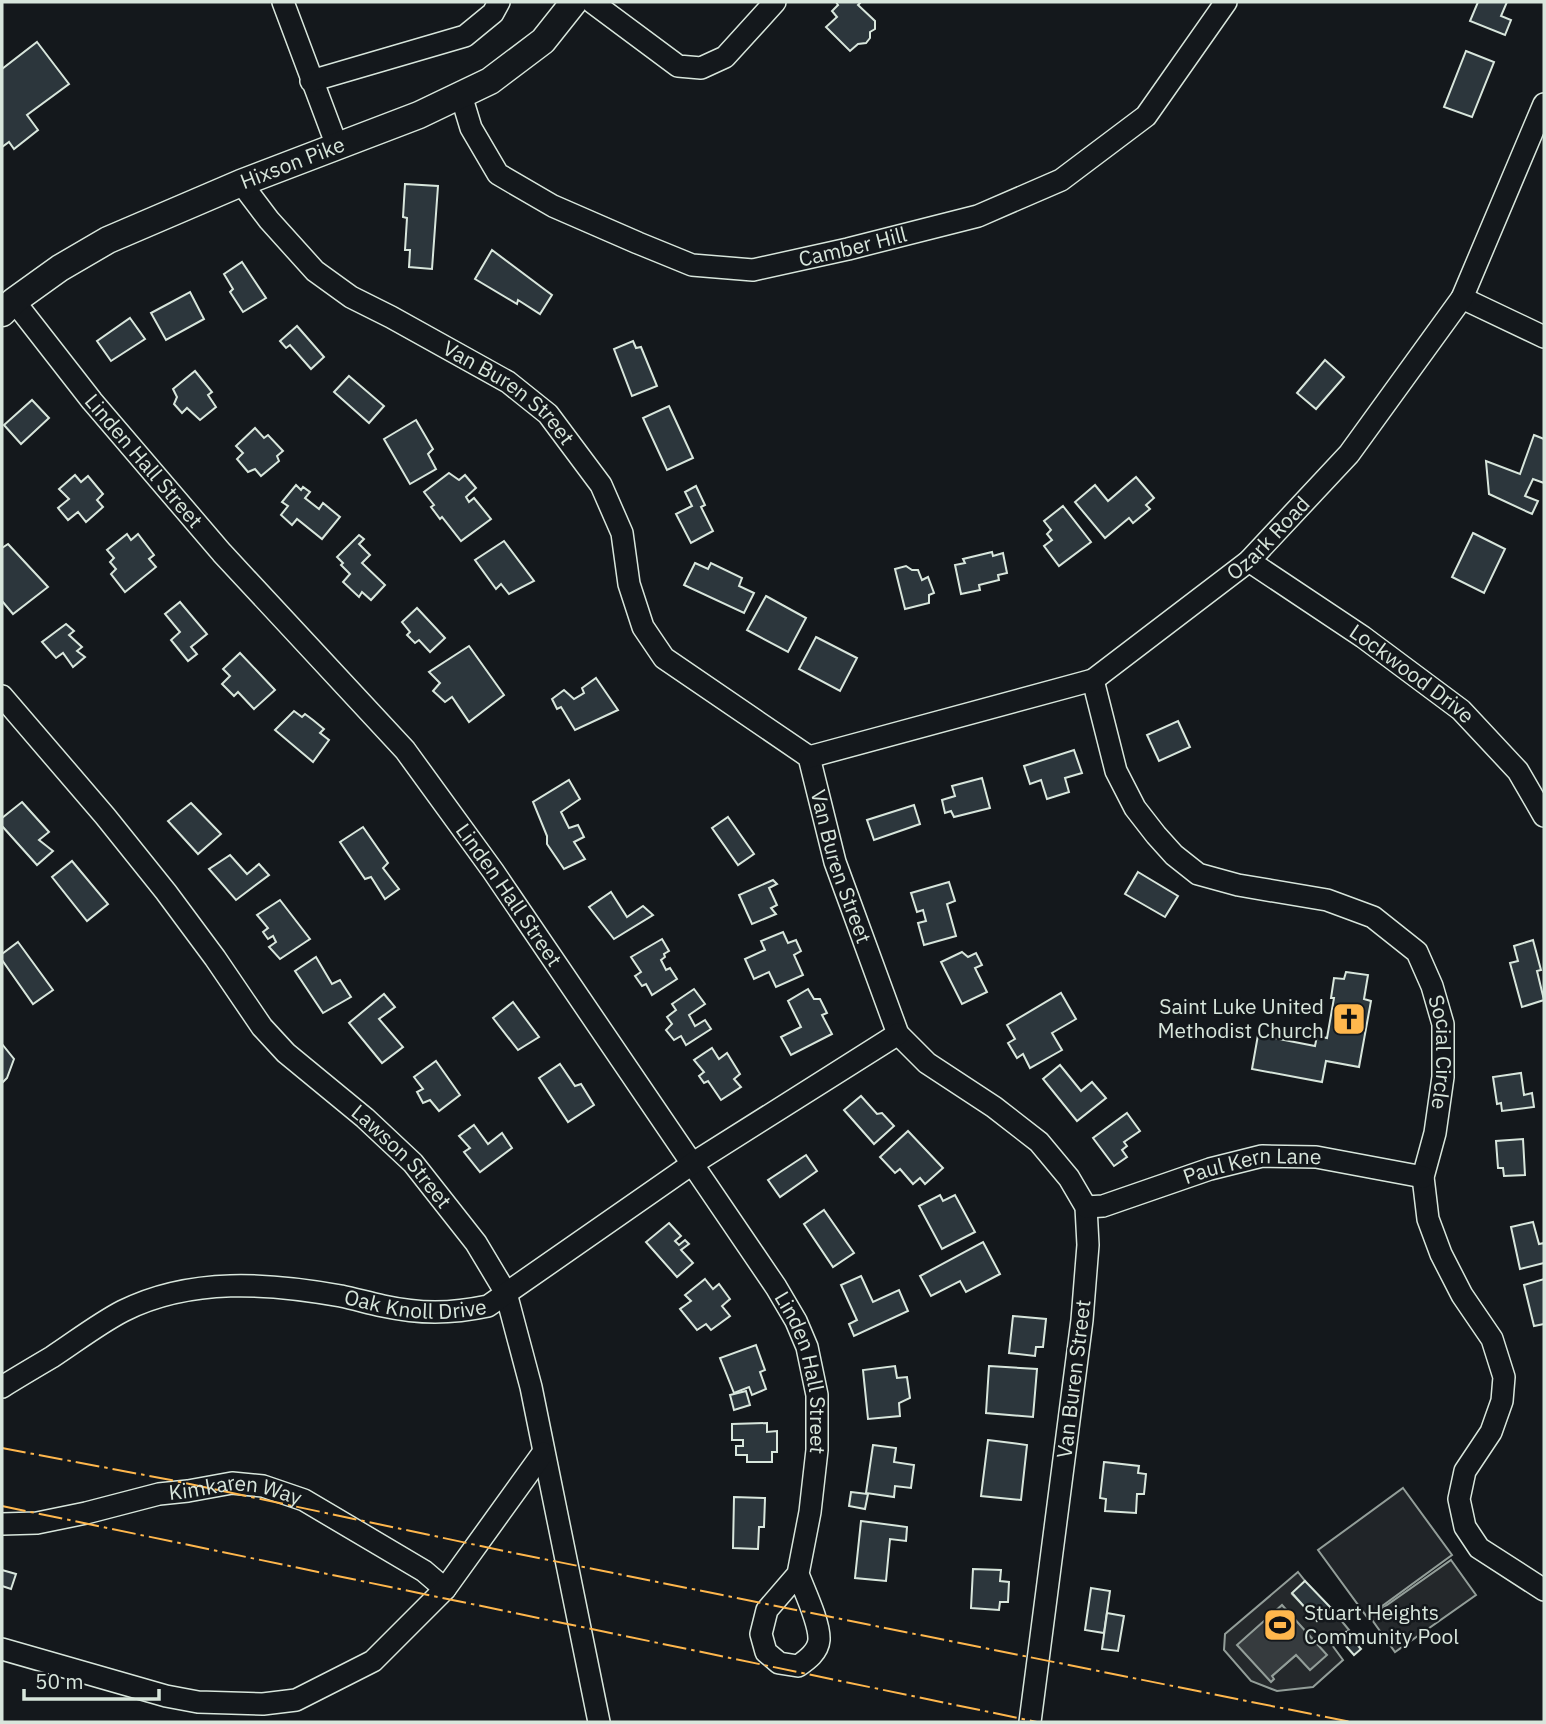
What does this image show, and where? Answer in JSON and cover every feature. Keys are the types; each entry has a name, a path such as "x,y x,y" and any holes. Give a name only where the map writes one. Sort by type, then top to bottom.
{"main road":[{"name":"Hixson Pike","path":"8,307 60,268 108,240 241,183 419,115 490,81 542,41 574,2"}],"street":[{"path":"283,2 337,146"},
{"path":"312,81 465,36 493,13 499,2"},
{"path":"592,2 678,66 701,68 725,57 775,2"},
{"name":"Camber Hill","path":"461,94 471,128 498,174 554,206 692,265 753,270 978,216 1061,180 1146,116 1226,2"},
{"name":"Ozark Road","path":"809,757 1093,680 1249,561 1349,454 1462,298 1544,104"},
{"name":"Van Buren Street","path":"241,183 269,220 315,271 351,297 508,382 548,414 601,485 622,533 629,584 643,627 664,658 809,757 835,862 898,1034 927,1063 994,1107 1039,1142 1069,1178 1086,1207 1088,1245 1082,1320 1030,1722"},
{"path":"1462,298 1544,337"},
{"name":"Linden Hall Street","path":"8,307 222,553 405,750 493,871 776,1287 796,1321 807,1347 817,1395 817,1450 810,1512 798,1574"},
{"name":"Lockwood Drive","path":"1249,561 1363,637 1461,710 1518,771 1544,817"},
{"name":"Social Circle","path":"1093,680 1116,771 1135,808 1174,855 1198,874 1238,885 1326,900 1373,917 1417,952 1432,986 1443,1024 1443,1077 1434,1133 1423,1177 1428,1219 1441,1254 1462,1295 1492,1339 1504,1377 1502,1401 1491,1432 1465,1471 1459,1499 1465,1527 1479,1548 1544,1590"},
{"name":"Lawson Street","path":"2,696 166,892 262,1027 286,1053 365,1118 413,1163 476,1243 506,1293 531,1387 599,1722"},
{"name":"Oak Knoll Drive","path":"2,1387 124,1310 163,1296 197,1288 268,1286 342,1296 421,1313 447,1313 488,1306 692,1164 898,1034"},
{"name":"Paul Kern Lane","path":"1086,1207 1103,1206 1210,1169 1262,1156 1316,1157 1423,1177"},
{"path":"2,1649 166,1696 198,1702 263,1704 296,1700 373,1661 446,1589 543,1453"},
{"name":"Kimkaren Way","path":"2,1524 37,1523 159,1494 232,1483 263,1486 304,1500 424,1571 446,1589"}],"shaded area":[{"path":"1403,1488 1452,1555 1367,1617 1318,1550"},
{"path":"1451,1560 1476,1595 1395,1652 1370,1617"},
{"path":"1298,1572 1305,1581 1292,1594 1317,1620 1331,1608 1349,1630 1332,1645 1343,1660 1313,1687 1277,1691 1251,1681 1224,1650 1225,1634","holes":["1282,1605 1296,1655 1272,1676"]},
{"name":"Stuart Heights Community Pool","path":"1282,1605 1327,1655 1310,1670 1296,1655 1272,1676 1274,1679 1271,1682 1237,1645"}],"building":[{"path":"836,2 861,2 858,5 875,21 875,29 870,32 866,43 858,44 850,51 826,27 837,17 832,11 838,5"},
{"path":"1478,2 1507,2 1501,16 1511,20 1505,35 1470,21"},
{"path":"37,42 69,84 27,115 38,130 14,149 9,142 2,147 2,69"},
{"path":"1466,51 1494,62 1472,117 1444,107"},
{"path":"405,184 438,186 432,269 409,267 410,250 405,250 407,218 403,217"},
{"path":"492,250 552,295 540,314 475,279"},
{"path":"242,262 266,298 243,312 230,292 233,289 224,274"},
{"path":"190,292 204,319 166,340 151,313"},
{"path":"130,318 145,339 111,361 97,341"},
{"path":"297,326 324,357 311,369 290,345 286,348 280,341"},
{"path":"633,341 636,348 641,347 657,386 632,396 614,349"},
{"path":"1325,360 1344,377 1316,409 1297,393"},
{"path":"195,371 212,392 208,395 216,407 200,420 187,408 182,413 174,404 177,397 173,389"},
{"path":"349,376 384,406 369,423 334,392"},
{"path":"32,400 49,418 21,444 4,425"},
{"path":"669,406 693,458 667,470 643,418"},
{"path":"416,420 433,449 428,454 436,469 410,484 384,439"},
{"path":"255,428 264,438 268,435 283,451 277,456 279,461 261,476 255,469 248,472 237,459 243,453 236,446"},
{"path":"1534,435 1544,439 1544,483 1533,479 1525,496 1538,501 1532,514 1489,494 1486,461 1520,474"},
{"path":"449,473 459,480 465,475 476,488 466,497 469,502 474,498 491,519 461,541 442,517 440,519 424,492"},
{"path":"75,475 81,482 88,476 103,494 97,500 103,507 86,522 78,512 68,520 58,508 69,499 59,489"},
{"path":"1136,477 1154,498 1146,505 1150,509 1133,523 1129,518 1105,538 1075,502 1095,485 1108,501"},
{"path":"296,485 301,490 303,487 310,492 305,498 319,509 323,503 340,517 322,539 297,519 292,525 281,515 288,506 282,502"},
{"path":"696,486 705,505 701,507 713,531 691,543 676,514 692,506 685,492"},
{"path":"1063,506 1091,542 1059,566 1044,546 1052,540 1047,534 1051,530 1044,521"},
{"path":"1473,533 1505,549 1484,593 1452,577"},
{"path":"127,534 131,540 138,534 154,555 149,559 156,567 125,592 111,574 116,569 110,562 114,558 107,550"},
{"path":"359,535 364,539 359,544 370,555 362,563 385,585 371,600 362,592 359,597 343,582 350,574 337,557"},
{"path":"504,541 534,581 509,594 501,584 496,589 475,560"},
{"path":"8,544 48,587 13,614 2,601 2,548"},
{"path":"992,552 993,556 1003,553 1007,573 998,575 999,580 979,585 980,590 961,594 955,565 965,563 963,559"},
{"path":"695,563 708,569 711,563 742,578 739,586 754,593 744,613 684,585"},
{"path":"906,566 918,570 922,580 928,577 934,593 929,595 929,603 905,609 895,569"},
{"path":"766,596 806,618 788,652 747,630"},
{"path":"180,602 207,634 191,647 197,654 188,661 171,640 180,632 165,614"},
{"path":"417,608 445,638 430,652 419,640 415,643 407,635 410,632 402,622"},
{"path":"66,624 74,631 69,635 82,647 77,651 85,657 73,667 63,653 56,658 42,642"},
{"path":"816,637 857,658 840,691 799,669"},
{"path":"469,646 504,695 469,722 452,697 445,702 433,691 440,683 429,672"},
{"path":"240,653 275,690 254,709 238,692 234,696 222,684 230,676 223,669"},
{"path":"596,678 618,710 575,730 561,707 557,709 552,699 564,690 574,699 584,693 582,688"},
{"path":"294,711 302,717 305,714 324,729 320,733 329,740 313,762 275,730"},
{"path":"1178,721 1190,747 1159,761 1147,735"},
{"path":"1074,750 1082,773 1065,778 1069,792 1047,799 1041,780 1030,784 1024,766"},
{"path":"982,778 990,808 954,817 951,811 945,813 942,800 955,796 952,786"},
{"path":"569,780 580,799 561,812 569,828 578,825 584,837 574,842 585,859 564,869 547,844 547,836 533,802"},
{"path":"22,802 49,832 39,840 53,851 37,865 2,826 2,818"},
{"path":"191,803 221,834 198,854 168,821"},
{"path":"914,805 920,824 874,840 867,820"},
{"path":"728,817 754,854 738,865 712,828"},
{"path":"363,827 388,863 383,868 399,889 385,899 371,877 365,879 340,842"},
{"path":"230,855 247,874 259,864 269,875 236,900 209,869"},
{"path":"72,861 108,904 87,921 52,877"},
{"path":"1138,872 1178,896 1165,917 1125,894"},
{"path":"773,880 777,884 769,888 777,905 771,908 776,914 752,924 739,895"},
{"path":"949,882 955,901 947,904 956,936 924,945 918,923 926,921 923,910 917,912 911,893"},
{"path":"611,892 627,917 643,906 653,915 614,939 589,907"},
{"path":"280,900 310,939 280,959 269,947 276,942 273,936 268,939 263,932 268,928 257,915"},
{"path":"783,932 788,943 796,940 801,951 794,955 803,975 776,987 769,972 754,979 745,959 765,950 761,941"},
{"path":"662,939 669,951 661,960 666,970 670,968 677,979 652,995 646,984 642,986 635,976 641,972 631,957"},
{"path":"1533,940 1541,970 1537,971 1544,1000 1522,1007 1510,963 1518,961 1514,946"},
{"path":"18,942 53,990 33,1004 2,960 2,954"},
{"path":"962,952 968,957 976,953 982,965 975,968 987,992 962,1004 941,962"},
{"path":"316,957 332,984 340,980 351,997 323,1013 295,971"},
{"name":"Saint Luke United Methodist Church","path":"1346,972 1368,975 1364,999 1371,1001 1359,1067 1326,1061 1322,1082 1252,1069 1258,1035 1315,1046 1317,1036 1327,1038 1334,998 1331,998 1334,978 1344,979"},
{"path":"694,989 705,1004 689,1015 695,1026 705,1020 711,1029 686,1045 681,1036 674,1040 666,1030 672,1024 667,1017 676,1010 672,1004"},
{"path":"808,989 814,999 820,999 827,1013 822,1015 832,1034 791,1055 781,1037 801,1027 788,1001"},
{"path":"1061,993 1076,1019 1052,1033 1062,1050 1030,1068 1023,1054 1017,1058 1008,1043 1015,1039 1007,1025"},
{"path":"384,994 395,1007 379,1019 403,1047 382,1063 349,1023"},
{"path":"513,1002 539,1037 518,1050 493,1018"},
{"path":"2,1044 14,1059 7,1078 2,1083"},
{"path":"712,1048 719,1059 727,1053 740,1074 734,1079 741,1087 721,1100 708,1081 704,1083 699,1076 704,1072 694,1060"},
{"path":"436,1061 460,1095 439,1111 430,1100 423,1103 417,1092 423,1089 414,1077"},
{"path":"560,1064 575,1086 581,1084 594,1105 568,1122 539,1078"},
{"path":"1060,1065 1081,1091 1092,1082 1106,1098 1077,1121 1043,1079"},
{"path":"1521,1073 1524,1095 1532,1093 1534,1107 1502,1111 1501,1103 1497,1104 1493,1077"},
{"path":"861,1096 877,1114 882,1113 894,1126 874,1144 844,1110"},
{"path":"1127,1113 1140,1131 1124,1142 1127,1146 1122,1150 1127,1157 1114,1166 1093,1138"},
{"path":"474,1125 488,1144 502,1133 512,1148 480,1172 464,1152 470,1148 459,1136"},
{"path":"908,1131 943,1168 925,1184 920,1178 913,1184 900,1169 895,1173 880,1157"},
{"path":"1523,1139 1525,1175 1504,1176 1503,1168 1498,1168 1496,1141"},
{"path":"806,1155 817,1171 780,1197 768,1180"},
{"path":"940,1195 943,1201 955,1195 975,1232 942,1249 919,1206"},
{"path":"824,1210 854,1253 833,1267 804,1224"},
{"path":"1533,1222 1539,1244 1544,1243 1544,1263 1520,1269 1511,1227"},
{"path":"669,1223 681,1236 675,1241 679,1245 685,1240 689,1244 681,1250 693,1263 677,1277 646,1242"},
{"path":"983,1242 1000,1274 966,1292 960,1281 931,1296 920,1276"},
{"path":"861,1276 873,1302 899,1290 908,1311 854,1336 849,1324 857,1320 841,1285"},
{"path":"705,1279 713,1289 719,1284 730,1299 722,1306 730,1316 711,1330 706,1324 697,1330 680,1309 691,1301 685,1295"},
{"path":"1544,1279 1544,1324 1534,1326 1524,1285"},
{"path":"1013,1316 1046,1319 1043,1347 1036,1347 1035,1356 1009,1353"},
{"path":"756,1345 765,1370 760,1372 766,1389 752,1395 749,1387 734,1393 720,1358"},
{"path":"895,1366 897,1378 907,1377 910,1398 899,1403 900,1416 868,1419 863,1370"},
{"path":"989,1366 1037,1369 1033,1417 986,1413"},
{"path":"746,1391 750,1405 734,1410 730,1395"},
{"path":"767,1423 767,1432 777,1431 777,1452 772,1452 772,1462 747,1462 747,1455 736,1455 736,1446 743,1446 743,1440 732,1440 732,1424"},
{"path":"988,1440 1027,1445 1021,1500 981,1496"},
{"path":"873,1445 896,1448 894,1462 914,1465 911,1488 895,1486 894,1497 866,1493"},
{"path":"1104,1462 1139,1466 1138,1473 1146,1474 1144,1494 1137,1494 1136,1513 1105,1511 1106,1499 1100,1498"},
{"path":"851,1492 868,1494 865,1509 849,1506"},
{"path":"734,1497 765,1498 764,1527 759,1527 758,1549 733,1548"},
{"path":"861,1521 907,1527 906,1541 890,1539 886,1581 855,1578"},
{"path":"973,1569 1001,1570 1000,1581 1009,1582 1008,1602 1000,1602 999,1610 971,1608"},
{"path":"2,1570 16,1574 11,1589 2,1586"},
{"path":"1305,1581 1331,1608 1317,1621 1292,1593"},
{"path":"1091,1588 1110,1591 1104,1633 1085,1630"},
{"path":"1107,1613 1124,1616 1118,1651 1102,1649"},
{"path":"1346,1632 1361,1649 1354,1655 1339,1638"}],"power":[{"path":"2,1448 171,1480 514,1553 1351,1722"},
{"path":"2,1506 1037,1722"}],"place":[{"name":"Saint Luke United Methodist Church","path":"1349,1019"},
{"name":"Stuart Heights Community Pool","path":"1280,1625"}]}
